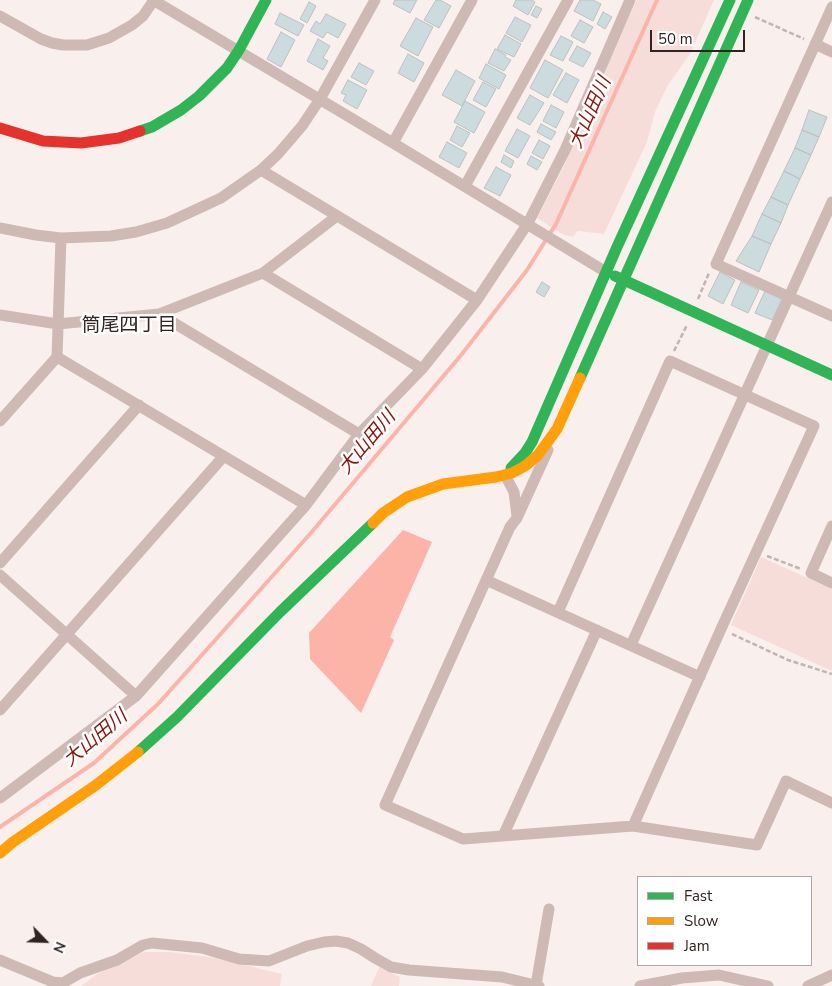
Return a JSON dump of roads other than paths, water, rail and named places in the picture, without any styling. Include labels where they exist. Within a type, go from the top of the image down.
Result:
[{"type":"street","points":[[0,16],[35,36],[52,43],[86,45],[109,38],[132,26],[143,16],[153,0],[573,250],[606,272],[832,375]]},
{"type":"street","points":[[0,128],[44,141],[81,143],[102,141],[137,133],[152,127],[173,115],[199,96],[227,68],[266,0]]},
{"type":"street","points":[[0,228],[36,236],[61,238],[111,236],[152,228],[206,206],[236,188],[261,170],[291,140],[311,114],[375,0]]},
{"type":"street","points":[[393,143],[472,0]]},
{"type":"street","points":[[465,186],[568,0]]},
{"type":"street","points":[[0,798],[136,696],[306,505],[359,434],[422,369],[477,300],[528,223],[561,158],[630,0]]},
{"type":"street","points":[[500,476],[525,453],[532,442],[606,272],[730,0]]},
{"type":"street","points":[[748,0],[633,254],[624,280],[517,518],[510,526],[385,805],[463,839],[633,826],[757,845],[786,781],[832,803]]},
{"type":"street","points":[[832,7],[716,264],[832,316]]},
{"type":"street","points":[[815,44],[832,52]]},
{"type":"street","points":[[261,170],[477,300]]},
{"type":"street","points":[[631,645],[832,202]]},
{"type":"street","points":[[0,315],[58,324],[159,314],[262,274],[337,216]]},
{"type":"street","points":[[0,421],[57,357],[61,238]]},
{"type":"street","points":[[262,274],[422,369]]},
{"type":"street","points":[[159,314],[359,434]]},
{"type":"street","points":[[57,357],[306,505]]},
{"type":"street","points":[[558,612],[670,361],[814,426],[633,826]]},
{"type":"street","points":[[0,563],[139,405]]},
{"type":"street","points":[[0,853],[96,785],[149,742],[177,717],[280,612],[384,513],[407,497],[423,490],[443,484],[512,473],[534,460],[557,429]]},
{"type":"street","points":[[0,710],[224,457]]},
{"type":"street","points":[[500,476],[514,492],[517,518]]},
{"type":"street","points":[[832,526],[811,573],[832,583]]},
{"type":"street","points":[[0,575],[136,696]]},
{"type":"street","points":[[486,580],[700,677]]},
{"type":"street","points":[[504,836],[597,630]]},
{"type":"street","points":[[0,960],[53,982],[63,984],[80,973],[117,960],[143,945],[152,943],[202,948],[239,959],[269,961],[307,946],[336,941],[348,943],[361,949],[392,967],[502,977],[538,985],[549,909]]},
{"type":"street","points":[[808,986],[832,974]]},
{"type":"street","points":[[640,986],[682,978],[719,975],[768,986]]},
{"type":"waterway","name":"大山田川","points":[[0,827],[94,763],[158,704],[310,534],[462,354],[527,270],[556,224],[657,0]]},
{"type":"district","name":"筒尾四丁目","points":[[129,326]]}]
